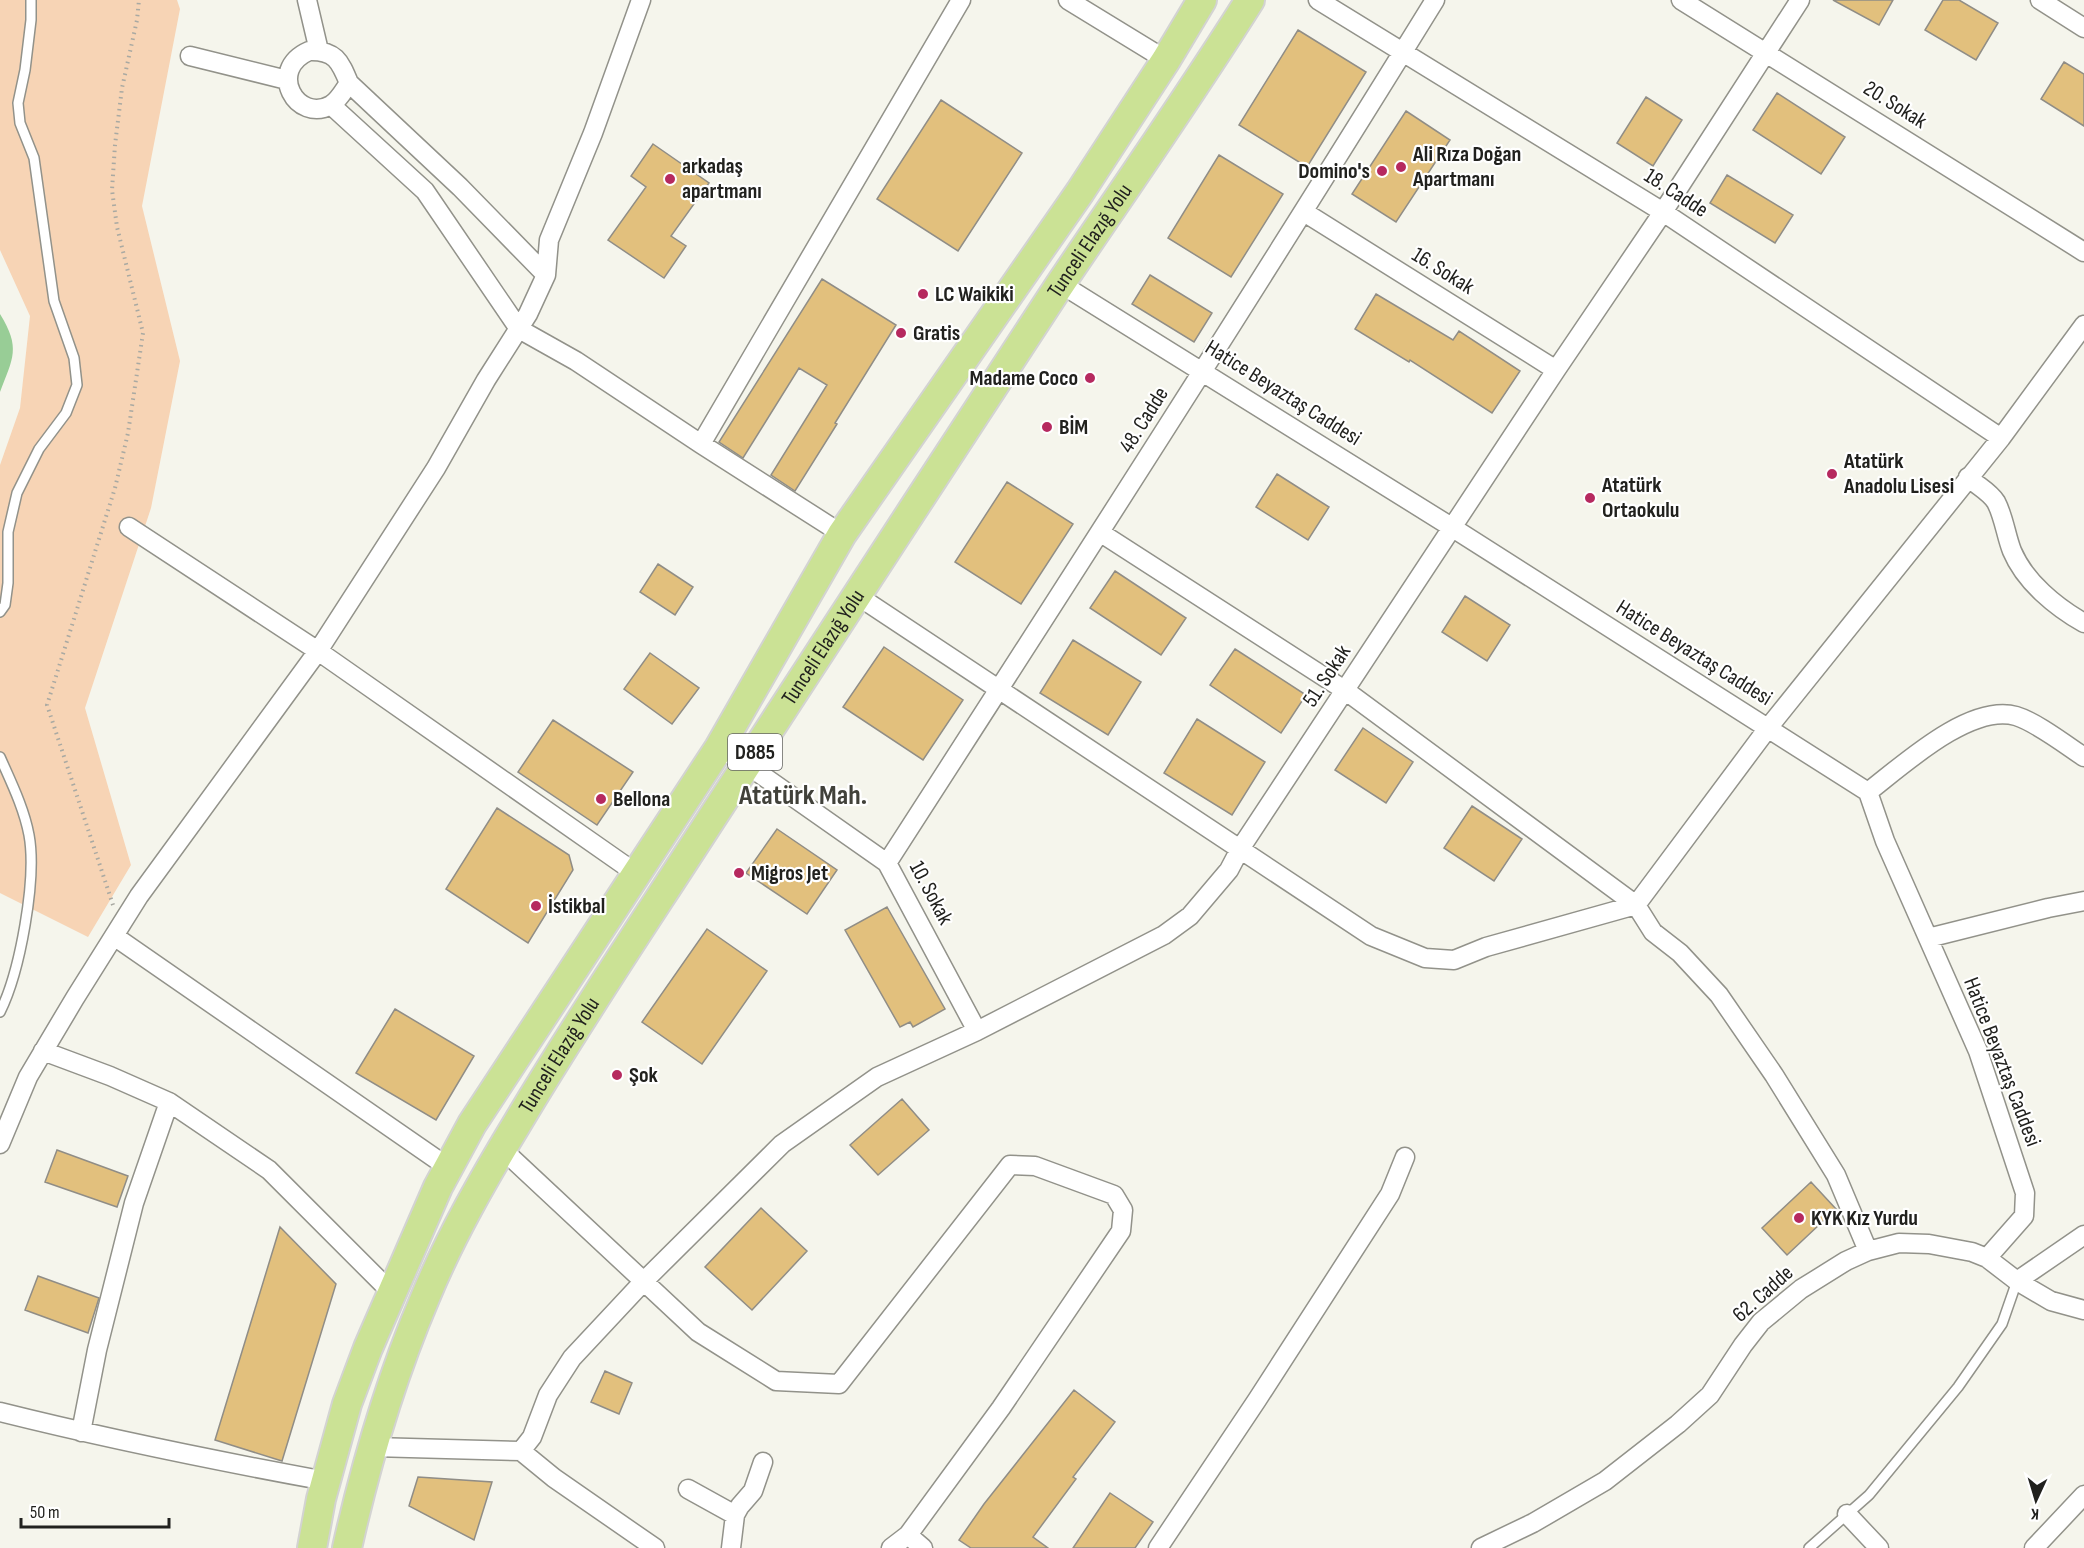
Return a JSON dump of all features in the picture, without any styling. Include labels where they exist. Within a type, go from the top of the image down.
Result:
[{"type":"main road","name":"Tunceli Elazığ Yolu","points":[[312,1548],[326,1480],[346,1404],[438,1187],[472,1124],[719,748],[842,534],[1080,192],[1203,0]]},
{"type":"main road","name":"Tunceli Elazığ Yolu","points":[[347,1548],[373,1447],[396,1374],[426,1295],[456,1232],[502,1149],[556,1057],[746,764],[1061,284],[1218,52],[1250,0]]},
{"type":"street","points":[[307,0],[319,51]]},
{"type":"street","points":[[0,1144],[28,1077],[139,896],[318,651],[436,468],[486,380],[528,314],[546,275],[549,240],[592,133],[641,0]]},
{"type":"street","points":[[701,444],[961,0]]},
{"type":"street","points":[[1068,0],[1166,60]]},
{"type":"street","name":"18. Cadde","points":[[1318,0],[1663,212],[2001,438]]},
{"type":"street","name":"48. Cadde","points":[[887,863],[1101,533],[1435,0]]},
{"type":"street","name":"20. Sokak","points":[[1681,0],[2084,252]]},
{"type":"street","name":"51. Sokak","points":[[521,1451],[532,1437],[548,1395],[572,1358],[644,1281],[782,1144],[878,1077],[977,1031],[1164,936],[1190,916],[1229,870],[1240,849],[1663,212],[1800,0]]},
{"type":"street","points":[[2040,0],[2084,28]]},
{"type":"street","points":[[348,82],[338,99],[331,105],[312,108],[294,99],[287,80],[293,62],[309,51],[327,53],[335,58],[341,64],[348,82],[460,187],[546,275]]},
{"type":"street","points":[[190,56],[287,80]]},
{"type":"street","points":[[331,105],[425,191],[519,329],[576,361],[842,534]]},
{"type":"street","name":"16. Sokak","points":[[1304,212],[1556,370]]},
{"type":"street","name":"Hatice Beyaztaş Caddesi","points":[[1061,284],[1453,528],[1868,792],[1885,842],[1978,1051],[2025,1193],[2024,1216],[1986,1258]]},
{"type":"street","points":[[858,596],[1371,936],[1425,958],[1454,960],[1486,946],[1636,905],[1768,728],[2001,438],[2084,325]]},
{"type":"street","points":[[1968,477],[1991,496],[1996,504],[2012,550],[2028,576],[2053,602],[2084,623]]},
{"type":"street","points":[[129,527],[318,651],[637,874]]},
{"type":"street","points":[[1101,533],[1346,691],[1636,905],[1653,932],[1680,953],[1719,995],[1768,1066],[1836,1175],[1868,1251]]},
{"type":"street","points":[[1868,792],[1936,740],[1990,715],[2004,714],[2019,717],[2084,757]]},
{"type":"street","name":"10. Sokak","points":[[719,748],[746,764],[887,863],[977,1031]]},
{"type":"street","points":[[1928,938],[2084,901]]},
{"type":"street","points":[[117,931],[449,1168]]},
{"type":"street","points":[[43,1051],[170,1102],[269,1170],[392,1293]]},
{"type":"street","points":[[81,1432],[97,1350],[134,1203],[170,1102]]},
{"type":"street","points":[[502,1149],[698,1332],[776,1381],[839,1383],[1010,1165],[1035,1166],[1114,1195],[1124,1210],[1121,1231],[1001,1408],[908,1535],[891,1548]]},
{"type":"street","points":[[1158,1548],[1390,1194],[1405,1157]]},
{"type":"street","points":[[2017,1281],[2084,1235]]},
{"type":"street","name":"62. Cadde","points":[[1481,1548],[1533,1523],[1605,1481],[1678,1424],[1710,1395],[1761,1322],[1801,1289],[1846,1261],[1868,1251],[1899,1243],[1929,1244],[1972,1252],[1986,1258],[2017,1281],[2051,1301],[2084,1310]]},
{"type":"street","points":[[0,1412],[217,1461],[326,1480]]},
{"type":"street","points":[[373,1447],[521,1451],[554,1478],[655,1548]]},
{"type":"street","points":[[731,1548],[735,1515],[753,1491],[763,1462]]},
{"type":"street","points":[[688,1489],[735,1515]]},
{"type":"street","points":[[2034,1548],[2084,1495]]},
{"type":"street","points":[[1847,1514],[1880,1548]]},
{"type":"street","points":[[908,1535],[923,1548]]},
{"type":"lane","points":[[0,612],[5,605],[8,583],[8,532],[17,493],[39,449],[66,413],[77,385],[74,358],[54,301],[34,158],[20,123],[18,103],[26,70],[31,0]]},
{"type":"lane","points":[[0,757],[16,793],[29,835],[32,867],[26,921],[9,994],[0,1012]]},
{"type":"lane","points":[[1809,1548],[1869,1495],[1958,1387],[2002,1324],[2017,1281]]},
{"type":"path","points":[[117,931],[107,889],[47,705],[115,488],[128,433],[140,356],[143,333],[117,227],[112,190],[122,88],[137,20],[139,0]]},
{"type":"shaded area","points":[[0,0],[177,0],[180,9],[142,206],[180,361],[151,508],[85,708],[131,865],[88,937],[0,893],[0,465],[20,408],[30,316],[0,250]]},
{"type":"shaded area","points":[[0,314],[11,336],[13,353],[0,392]]},
{"type":"building","points":[[1833,0],[1893,0],[1879,25]]},
{"type":"building","points":[[1943,0],[1959,0],[1998,23],[1976,60],[1925,30]]},
{"type":"building","points":[[1298,30],[1366,72],[1307,167],[1239,125]]},
{"type":"building","points":[[2064,62],[2084,74],[2084,126],[2041,99]]},
{"type":"building","points":[[1777,93],[1845,137],[1821,174],[1753,130]]},
{"type":"building","points":[[1646,97],[1682,120],[1653,166],[1617,143]]},
{"type":"building","points":[[941,100],[1022,153],[958,251],[877,199]]},
{"type":"building","name":"Ali Rıza Doğan Apartmanı","points":[[1406,111],[1450,140],[1396,222],[1352,194]]},
{"type":"building","points":[[653,144],[709,183],[671,236],[686,246],[664,278],[608,240],[646,187],[631,176]]},
{"type":"building","points":[[1219,155],[1283,194],[1231,277],[1168,238]]},
{"type":"building","points":[[1727,175],[1793,215],[1775,243],[1710,203]]},
{"type":"building","points":[[1150,275],[1212,313],[1194,342],[1132,304]]},
{"type":"building","points":[[822,279],[896,325],[795,491],[771,475],[827,385],[799,368],[743,458],[719,442]]},
{"type":"building","points":[[1376,294],[1453,340],[1459,331],[1520,371],[1492,413],[1410,360],[1409,362],[1355,329]]},
{"type":"building","points":[[1277,474],[1329,507],[1308,540],[1256,507]]},
{"type":"building","points":[[1007,482],[1073,524],[1021,604],[955,562]]},
{"type":"building","points":[[658,564],[693,587],[675,615],[640,592]]},
{"type":"building","points":[[1115,571],[1186,618],[1161,655],[1090,608]]},
{"type":"building","points":[[1465,596],[1510,625],[1487,661],[1442,632]]},
{"type":"building","points":[[1073,640],[1141,682],[1108,735],[1040,693]]},
{"type":"building","points":[[884,647],[963,700],[923,760],[843,707]]},
{"type":"building","points":[[1235,649],[1306,695],[1281,733],[1210,685]]},
{"type":"building","points":[[650,653],[699,688],[672,724],[624,689]]},
{"type":"building","points":[[1197,719],[1265,762],[1232,815],[1164,773]]},
{"type":"building","points":[[553,720],[633,772],[597,825],[518,772]]},
{"type":"building","points":[[1363,728],[1413,762],[1386,803],[1335,770]]},
{"type":"building","points":[[1472,806],[1522,839],[1494,881],[1444,848]]},
{"type":"building","points":[[497,808],[569,855],[573,870],[528,943],[446,889]]},
{"type":"building","points":[[777,829],[837,870],[807,914],[746,873]]},
{"type":"building","points":[[887,907],[945,1009],[913,1027],[910,1022],[900,1027],[845,930]]},
{"type":"building","points":[[707,929],[767,971],[702,1064],[642,1022]]},
{"type":"building","points":[[395,1009],[474,1056],[436,1120],[356,1073]]},
{"type":"building","points":[[902,1099],[929,1130],[878,1175],[850,1145]]},
{"type":"building","points":[[57,1150],[128,1176],[117,1207],[45,1182]]},
{"type":"building","name":"KYK Kız Yurdu","points":[[1811,1182],[1836,1209],[1787,1255],[1762,1228]]},
{"type":"building","points":[[761,1208],[807,1251],[752,1310],[705,1267]]},
{"type":"building","points":[[280,1227],[336,1284],[282,1461],[215,1440]]},
{"type":"building","points":[[38,1276],[99,1298],[88,1333],[25,1310]]},
{"type":"building","points":[[605,1371],[632,1383],[619,1414],[591,1402]]},
{"type":"building","points":[[1074,1390],[1115,1422],[1073,1477],[1076,1479],[1033,1537],[1048,1548],[971,1548],[959,1540],[984,1504]]},
{"type":"building","points":[[418,1477],[492,1482],[474,1540],[409,1506]]},
{"type":"building","points":[[1110,1493],[1153,1522],[1135,1548],[1073,1548]]},
{"type":"place","name":"Ali Rıza Doğan Apartmanı","points":[[1401,167]]},
{"type":"place","name":"Domino's","points":[[1382,171]]},
{"type":"place","name":"arkadaş apartmanı","points":[[670,179]]},
{"type":"place","name":"LC Waikiki","points":[[923,294]]},
{"type":"place","name":"Gratis","points":[[901,333]]},
{"type":"place","name":"Madame Coco","points":[[1090,378]]},
{"type":"place","name":"BİM","points":[[1047,427]]},
{"type":"place","name":"Atatürk Anadolu Lisesi","points":[[1832,474]]},
{"type":"place","name":"Atatürk Ortaokulu","points":[[1590,498]]},
{"type":"place","name":"Bellona","points":[[601,799]]},
{"type":"place","name":"Migros Jet","points":[[739,873]]},
{"type":"place","name":"İstikbal","points":[[536,906]]},
{"type":"place","name":"Şok","points":[[617,1075]]},
{"type":"place","name":"KYK Kız Yurdu","points":[[1799,1218]]},
{"type":"district","name":"Atatürk Mah.","points":[[803,795]]}]
